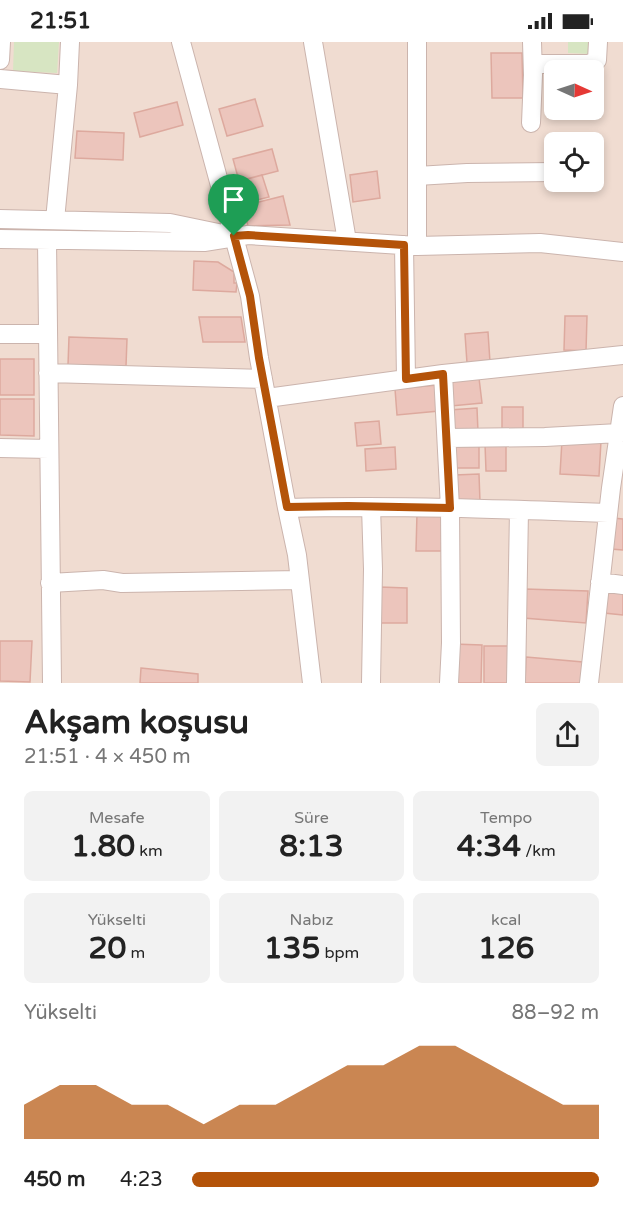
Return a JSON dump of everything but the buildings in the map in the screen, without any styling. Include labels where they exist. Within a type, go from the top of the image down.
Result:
[{"type":"street","points":[[0,60],[1,42]]},
{"type":"street","points":[[55,220],[70,42]]},
{"type":"street","points":[[181,42],[250,296],[263,379],[297,555],[312,683]]},
{"type":"street","points":[[313,42],[346,241]]},
{"type":"street","points":[[406,379],[411,245],[417,176],[417,42]]},
{"type":"street","points":[[531,123],[532,42]]},
{"type":"street","points":[[533,64],[593,63],[597,60],[598,42]]},
{"type":"street","points":[[0,79],[68,85]]},
{"type":"street","points":[[417,176],[544,172]]},
{"type":"street","points":[[0,219],[170,223],[234,236]]},
{"type":"street","points":[[0,239],[204,242],[248,235],[411,245],[540,243],[623,252]]},
{"type":"street","points":[[46,240],[52,683]]},
{"type":"street","points":[[0,334],[48,334]]},
{"type":"street","points":[[267,398],[443,374],[623,355]]},
{"type":"street","points":[[48,374],[263,379]]},
{"type":"street","points":[[443,374],[450,508],[449,683]]},
{"type":"street","points":[[588,683],[600,582],[613,510],[623,406]]},
{"type":"street","points":[[447,438],[545,437],[619,433]]},
{"type":"street","points":[[0,448],[49,449]]},
{"type":"street","points":[[287,507],[613,510]]},
{"type":"street","points":[[370,507],[373,569],[371,683]]},
{"type":"street","points":[[516,683],[519,510]]},
{"type":"street","points":[[50,583],[103,580],[123,583],[300,580]]},
{"type":"street","points":[[600,582],[623,585]]},
{"type":"shaded area","points":[[0,42],[623,42],[623,683],[0,683]]},
{"type":"green space","points":[[14,42],[59,42],[57,73],[13,71]]},
{"type":"green space","points":[[568,42],[591,42],[590,54],[568,53]]},
{"type":"route","points":[[234,236],[404,245],[406,379],[443,374],[450,508],[287,507],[259,358],[250,296],[234,236]]}]
